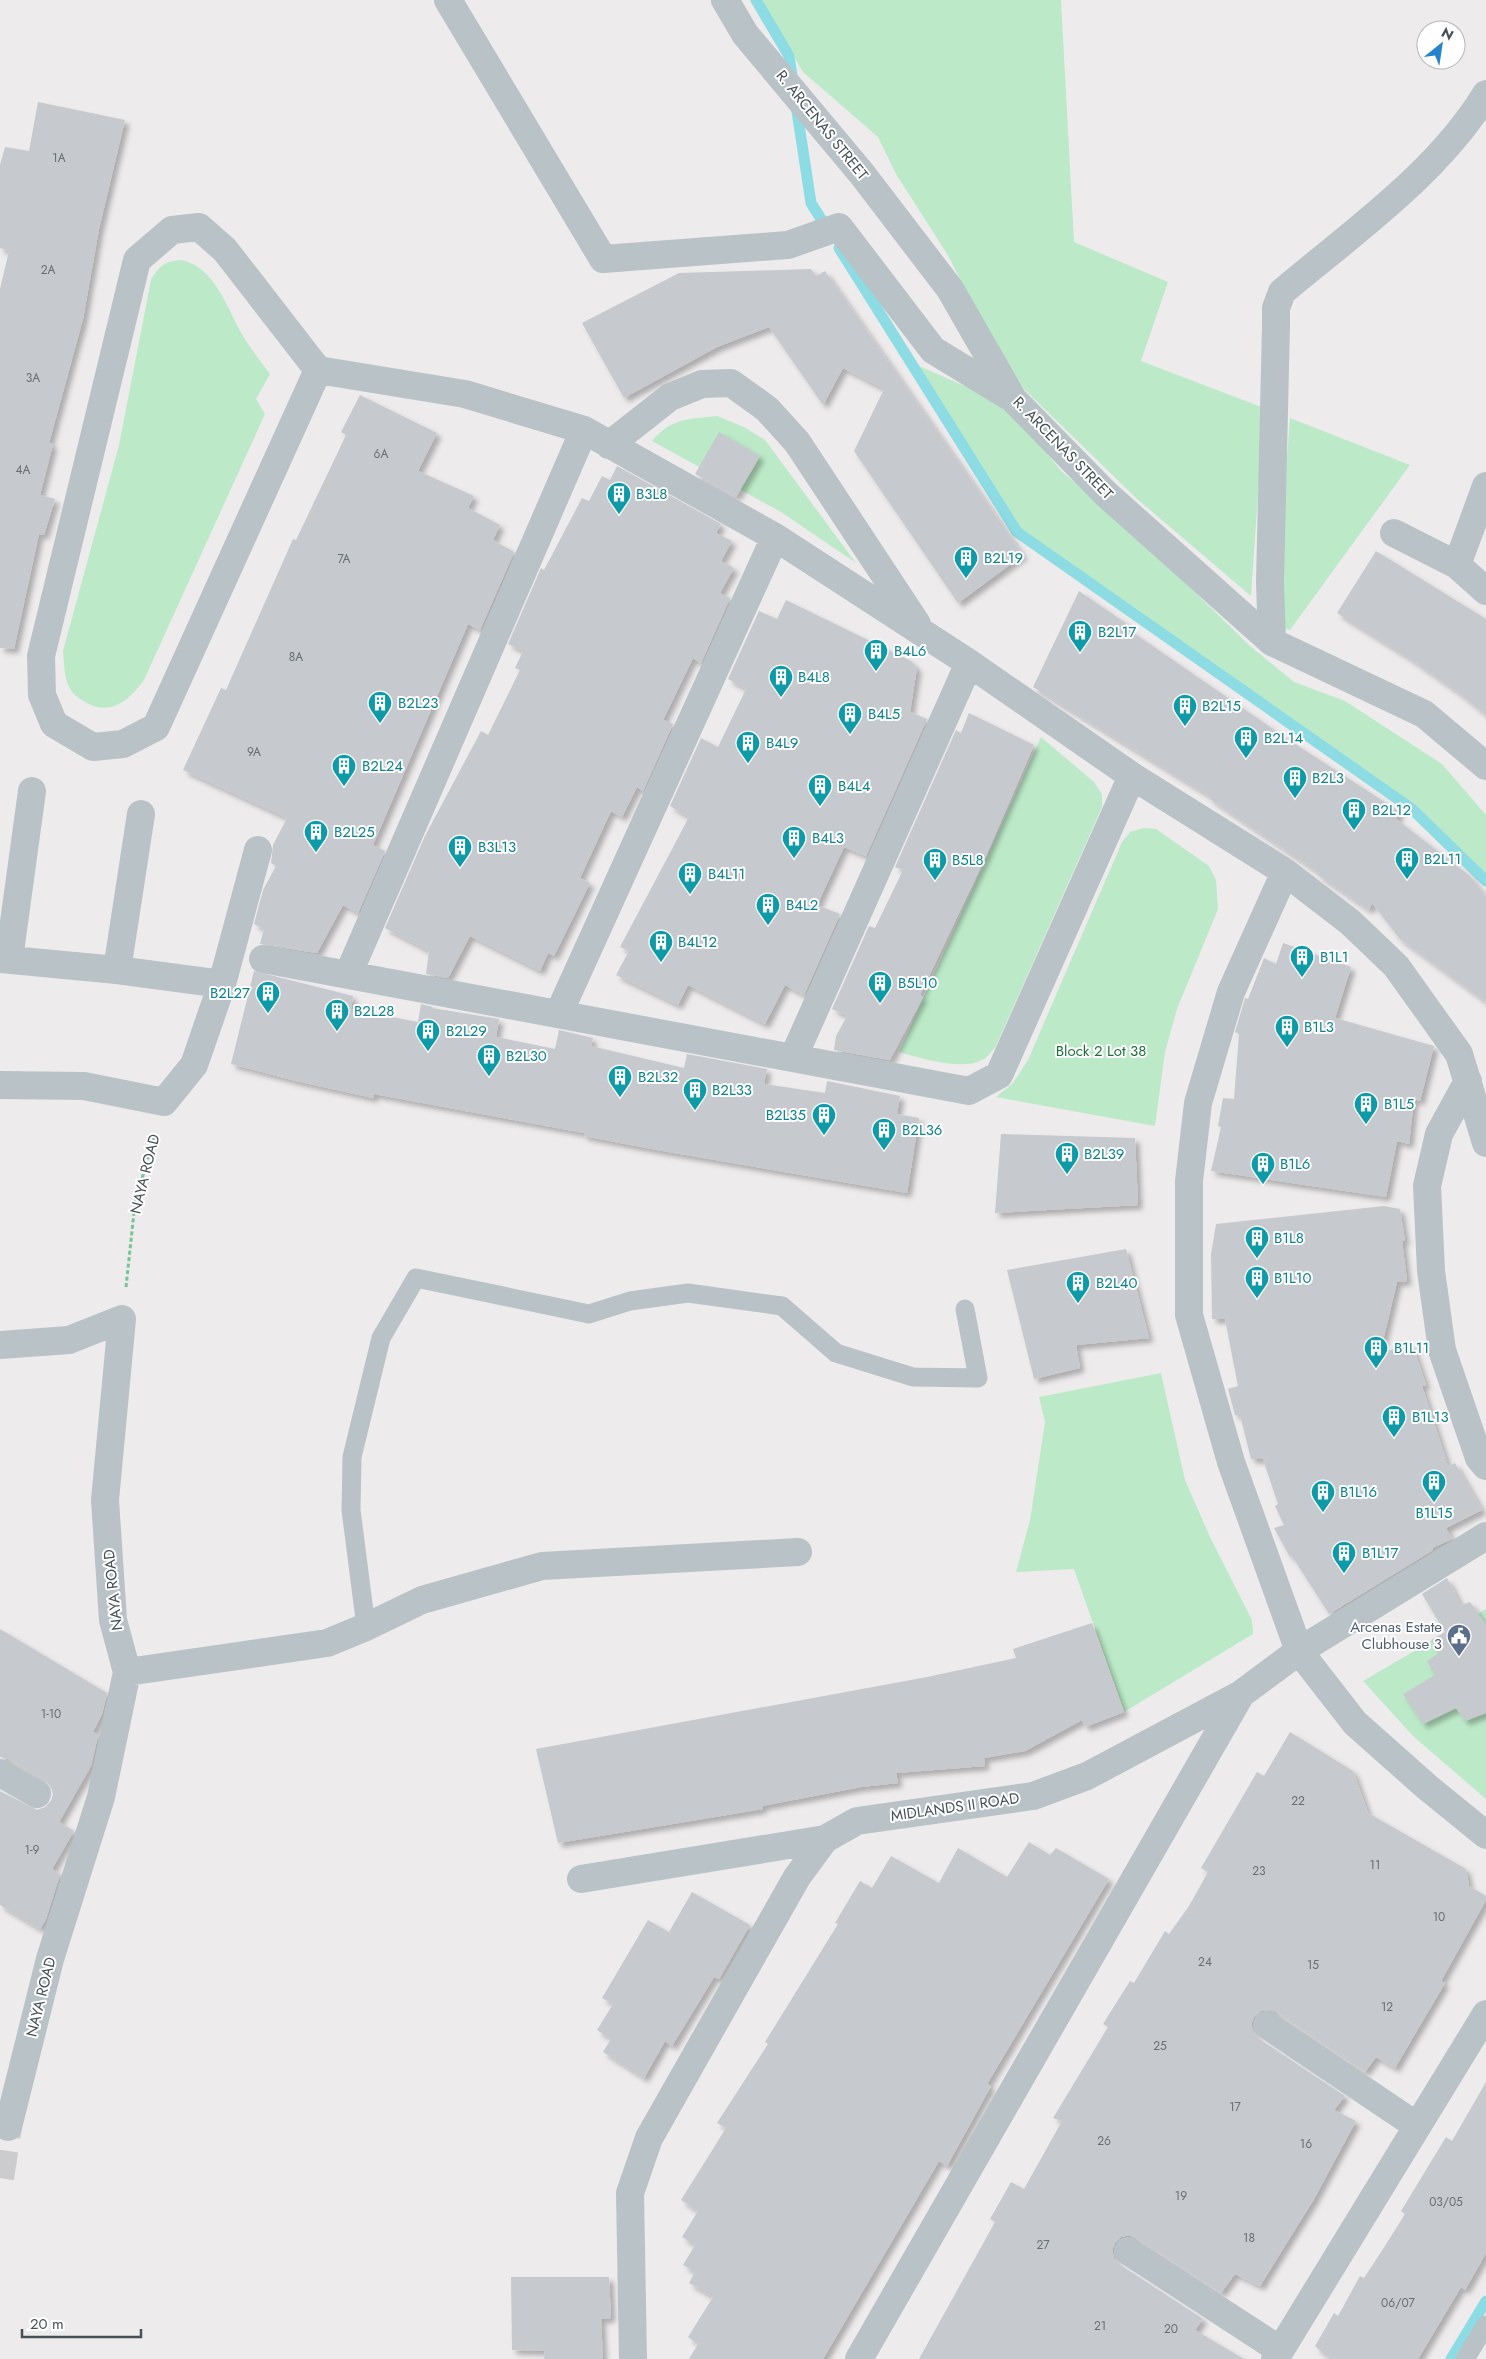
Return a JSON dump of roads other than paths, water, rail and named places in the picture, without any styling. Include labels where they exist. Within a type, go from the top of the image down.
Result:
[{"type":"street","points":[[448,0],[602,259],[788,245],[839,227],[933,350],[1013,399]]},
{"type":"street","name":"R. ARCENAS STREET","points":[[725,0],[745,34],[862,174],[950,289],[1013,399],[1106,494],[1272,642],[1424,714],[1486,766]]},
{"type":"street","points":[[1272,642],[1270,582],[1275,335],[1276,308],[1282,292],[1418,176],[1474,115],[1486,94]]},
{"type":"street","points":[[318,370],[156,727],[123,744],[93,747],[54,724],[42,695],[41,656],[137,260],[172,230],[200,227],[225,250],[318,370],[465,394],[584,430],[775,537],[970,663],[1132,776],[1286,872],[1350,922],[1396,966],[1459,1054],[1486,1143]]},
{"type":"street","points":[[609,445],[670,396],[702,384],[731,383],[767,409],[797,442],[924,633]]},
{"type":"street","points":[[348,975],[584,430]]},
{"type":"street","points":[[1457,565],[1486,486]]},
{"type":"street","points":[[1394,533],[1457,565],[1486,591]]},
{"type":"street","points":[[559,1012],[775,537]]},
{"type":"street","points":[[794,1056],[970,663]]},
{"type":"street","points":[[263,959],[559,1012],[969,1090],[999,1075],[1132,776]]},
{"type":"street","points":[[32,791],[4,959],[116,970],[222,984]]},
{"type":"street","points":[[116,970],[141,814]]},
{"type":"street","points":[[0,1086],[84,1086],[164,1102],[194,1065],[222,984],[258,850]]},
{"type":"street","points":[[1286,872],[1231,992],[1198,1103],[1189,1181],[1189,1315],[1231,1462],[1299,1650],[1355,1723],[1427,1787],[1486,1835]]},
{"type":"street","points":[[1468,1080],[1439,1134],[1427,1186],[1431,1271],[1442,1350],[1479,1458],[1486,1466]]},
{"type":"street","name":"NAYA ROAD","points":[[0,1345],[69,1340],[122,1319],[105,1500],[113,1620],[127,1672],[101,1797],[50,1959],[8,2127]]},
{"type":"street","name":"MIDLANDS II ROAD","points":[[581,1880],[825,1839],[857,1821],[1033,1796],[1087,1776],[1241,1694],[1299,1650],[1486,1536]]},
{"type":"street","points":[[127,1672],[327,1642],[366,1628],[422,1600],[542,1566],[798,1552]]},
{"type":"street","points":[[859,2359],[1241,1694]]},
{"type":"street","points":[[0,1773],[37,1794]]},
{"type":"street","points":[[633,2359],[630,2194],[649,2138],[797,1877],[825,1839]]},
{"type":"street","points":[[1128,2251],[1277,2355],[1486,2014]]},
{"type":"street","points":[[1267,2025],[1417,2126]]},
{"type":"lane","points":[[366,1628],[351,1510],[352,1457],[381,1338],[416,1278],[589,1314],[630,1302],[688,1293],[782,1306],[836,1353],[913,1377],[978,1378],[964,1309]]},
{"type":"lane","points":[[1465,2359],[1486,2325]]},
{"type":"waterway","points":[[756,0],[789,56],[793,82]]},
{"type":"waterway","points":[[796,105],[811,203],[828,230]]},
{"type":"waterway","points":[[839,248],[1017,532],[1412,809],[1486,881]]},
{"type":"waterway","points":[[1451,2359],[1486,2301]]},
{"type":"tunnel","points":[[0,2178],[8,2127]]},
{"type":"place","name":"B3L8","points":[[619,515]]},
{"type":"place","name":"B2L19","points":[[966,579]]},
{"type":"place","name":"B2L17","points":[[1080,653]]},
{"type":"place","name":"B4L6","points":[[876,672]]},
{"type":"place","name":"B4L8","points":[[781,698]]},
{"type":"place","name":"B2L23","points":[[380,724]]},
{"type":"place","name":"B2L15","points":[[1185,727]]},
{"type":"place","name":"B4L5","points":[[850,735]]},
{"type":"place","name":"B2L14","points":[[1246,759]]},
{"type":"place","name":"B4L9","points":[[748,764]]},
{"type":"place","name":"B2L24","points":[[344,787]]},
{"type":"place","name":"B2L3","points":[[1295,799]]},
{"type":"place","name":"B4L4","points":[[820,807]]},
{"type":"place","name":"B2L12","points":[[1354,831]]},
{"type":"place","name":"B2L25","points":[[316,853]]},
{"type":"place","name":"B4L3","points":[[794,859]]},
{"type":"place","name":"B3L13","points":[[460,868]]},
{"type":"place","name":"B2L11","points":[[1407,880]]},
{"type":"place","name":"B5L8","points":[[935,881]]},
{"type":"place","name":"B4L11","points":[[690,895]]},
{"type":"place","name":"B4L2","points":[[768,926]]},
{"type":"place","name":"B4L12","points":[[661,963]]},
{"type":"place","name":"B1L1","points":[[1302,978]]},
{"type":"place","name":"B5L10","points":[[880,1004]]},
{"type":"place","name":"B2L27","points":[[268,1014]]},
{"type":"place","name":"B2L28","points":[[337,1032]]},
{"type":"place","name":"B1L3","points":[[1287,1048]]},
{"type":"place","name":"B2L29","points":[[428,1052]]},
{"type":"place","name":"B2L30","points":[[489,1077]]},
{"type":"place","name":"B2L32","points":[[620,1098]]},
{"type":"place","name":"B2L33","points":[[695,1111]]},
{"type":"place","name":"B1L5","points":[[1366,1125]]},
{"type":"place","name":"B2L35","points":[[824,1136]]},
{"type":"place","name":"B2L36","points":[[884,1151]]},
{"type":"place","name":"B2L39","points":[[1067,1175]]},
{"type":"place","name":"B1L6","points":[[1263,1185]]},
{"type":"place","name":"B1L8","points":[[1257,1259]]},
{"type":"place","name":"B1L10","points":[[1257,1299]]},
{"type":"place","name":"B2L40","points":[[1078,1304]]},
{"type":"place","name":"B1L11","points":[[1376,1369]]},
{"type":"place","name":"B1L13","points":[[1394,1438]]},
{"type":"place","name":"B1L15","points":[[1434,1503]]},
{"type":"place","name":"B1L16","points":[[1323,1513]]},
{"type":"place","name":"B1L17","points":[[1344,1574]]},
{"type":"place","name":"Arcenas Estate Clubhouse 3","points":[[1459,1657]]},
{"type":"park label","name":"Block 2 Lot 38","points":[[1101,1051]]}]
